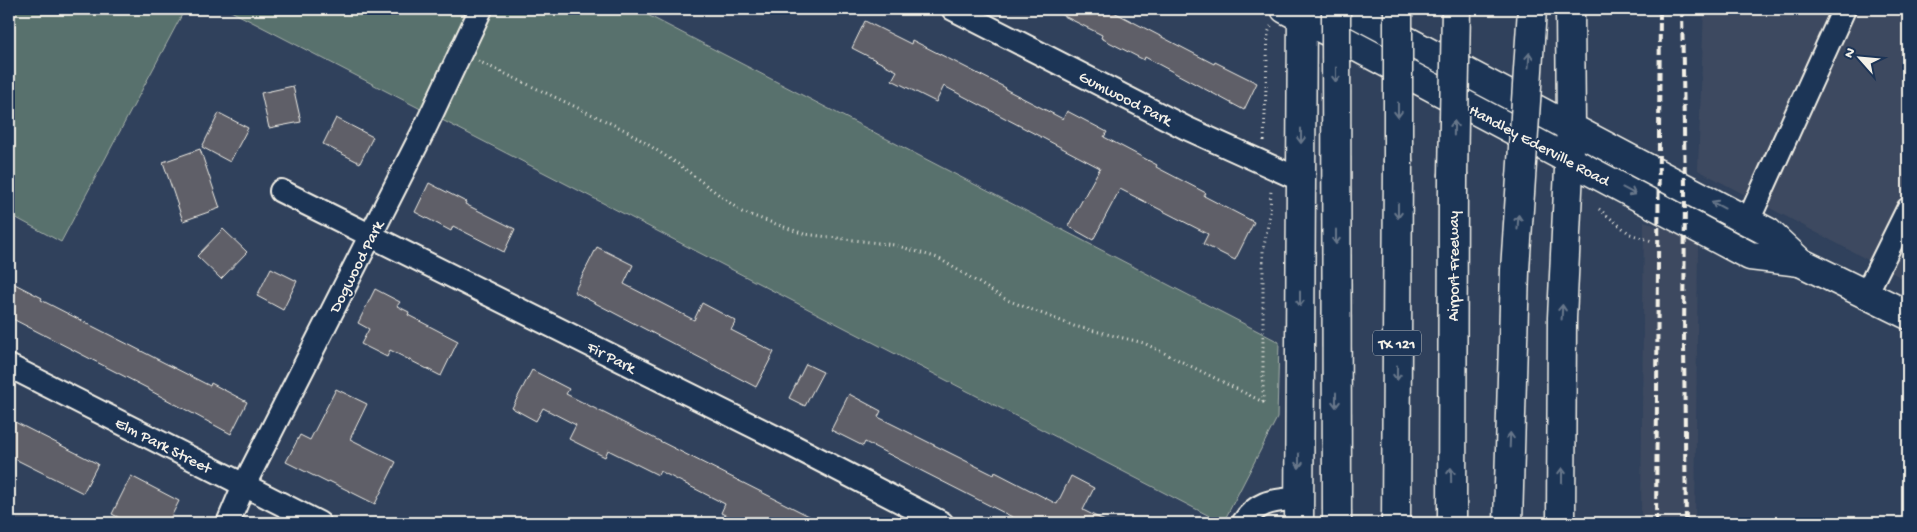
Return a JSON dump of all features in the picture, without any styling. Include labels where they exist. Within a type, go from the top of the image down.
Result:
[{"type":"main road","points":[[1336,9],[1337,523]]},
{"type":"main road","name":"Handley Ederville Road","points":[[1347,9],[1748,221],[1768,232],[1800,262],[1908,315]]},
{"type":"main road","name":"TX 121","points":[[1396,523],[1398,9]]},
{"type":"main road","name":"Airport Freeway","points":[[1452,523],[1452,176],[1456,9]]},
{"type":"main road","points":[[1508,523],[1515,270],[1532,9]]},
{"type":"main road","points":[[1561,523],[1562,318],[1571,127],[1570,9]]},
{"type":"main road","points":[[1291,14],[1301,180],[1300,511]]},
{"type":"main road","name":"Handley Ederville Road","points":[[1291,14],[1750,256],[1800,262]]},
{"type":"street","name":"Dogwood Park","points":[[228,523],[244,485],[424,130],[481,9]]},
{"type":"street","name":"Gumwood Park","points":[[953,9],[1186,128],[1301,180]]},
{"type":"street","points":[[1748,221],[1844,9]]},
{"type":"street","name":"Fir Park","points":[[281,191],[795,447],[942,523]]},
{"type":"street","points":[[1866,294],[1903,234],[1908,208]]},
{"type":"street","name":"Elm Park Street","points":[[9,366],[319,523]]},
{"type":"street","points":[[1243,523],[1249,514],[1267,502],[1300,511]]},
{"type":"path","points":[[460,53],[627,131],[678,164],[742,212],[804,234],[895,245],[938,258],[1007,300],[1074,326],[1144,342],[1263,402],[1264,251],[1272,191],[1262,152],[1266,134],[1268,33],[1291,14]]},
{"type":"path","points":[[1599,209],[1630,234],[1652,241]]},
{"type":"shaded area","points":[[1704,9],[1908,9],[1908,281],[1698,170]]},
{"type":"shaded area","points":[[1644,221],[1698,242],[1695,523],[1641,523]]},
{"type":"green space","points":[[9,9],[185,9],[61,242],[9,214]]},
{"type":"green space","points":[[227,9],[636,9],[1279,342],[1277,418],[1223,523]]},
{"type":"building","points":[[1050,9],[1108,9],[1214,64],[1215,62],[1257,83],[1244,110],[1145,57],[1144,60],[1101,38],[1102,35]]},
{"type":"building","points":[[865,21],[911,44],[912,40],[1063,119],[1067,111],[1107,132],[1104,137],[1206,193],[1204,196],[1254,222],[1235,260],[1203,244],[1208,234],[1120,189],[1093,240],[1068,226],[1100,168],[944,86],[936,102],[892,80],[897,71],[852,48]]},
{"type":"building","points":[[293,86],[301,122],[269,128],[261,93]]},
{"type":"building","points":[[219,113],[248,128],[230,162],[202,147]]},
{"type":"building","points":[[336,118],[373,137],[360,163],[323,144]]},
{"type":"building","points":[[200,149],[220,208],[183,221],[163,162]]},
{"type":"building","points":[[429,183],[466,202],[465,204],[515,229],[504,252],[453,226],[451,231],[415,212]]},
{"type":"building","points":[[223,229],[247,252],[221,279],[197,256]]},
{"type":"building","points":[[597,247],[633,265],[624,284],[694,320],[702,303],[736,321],[731,330],[774,352],[756,387],[574,292]]},
{"type":"building","points":[[271,268],[297,281],[283,310],[257,296]]},
{"type":"building","points":[[9,281],[42,298],[41,300],[210,386],[211,383],[247,402],[231,434],[149,389],[9,317]]},
{"type":"building","points":[[375,289],[400,302],[397,306],[409,312],[408,315],[458,341],[441,376],[390,350],[387,357],[361,344],[369,329],[358,323]]},
{"type":"building","points":[[806,364],[823,372],[805,406],[789,398]]},
{"type":"building","points":[[532,370],[569,389],[566,394],[823,523],[741,523],[721,513],[725,504],[660,471],[658,475],[608,450],[605,457],[569,439],[576,425],[543,408],[536,421],[512,408]]},
{"type":"building","points":[[336,389],[367,404],[350,439],[396,462],[375,504],[286,462],[300,435],[310,440]]},
{"type":"building","points":[[849,394],[881,411],[878,417],[994,475],[995,472],[1057,504],[1071,476],[1094,488],[1083,510],[1109,523],[1024,523],[865,442],[863,446],[831,430]]},
{"type":"building","points":[[9,419],[98,464],[83,493],[9,456]]},
{"type":"building","points":[[131,476],[179,501],[168,523],[129,523],[112,514]]},
{"type":"railway","points":[[1656,523],[1660,9]]},
{"type":"railway","points":[[1682,9],[1685,188],[1686,523]]}]
